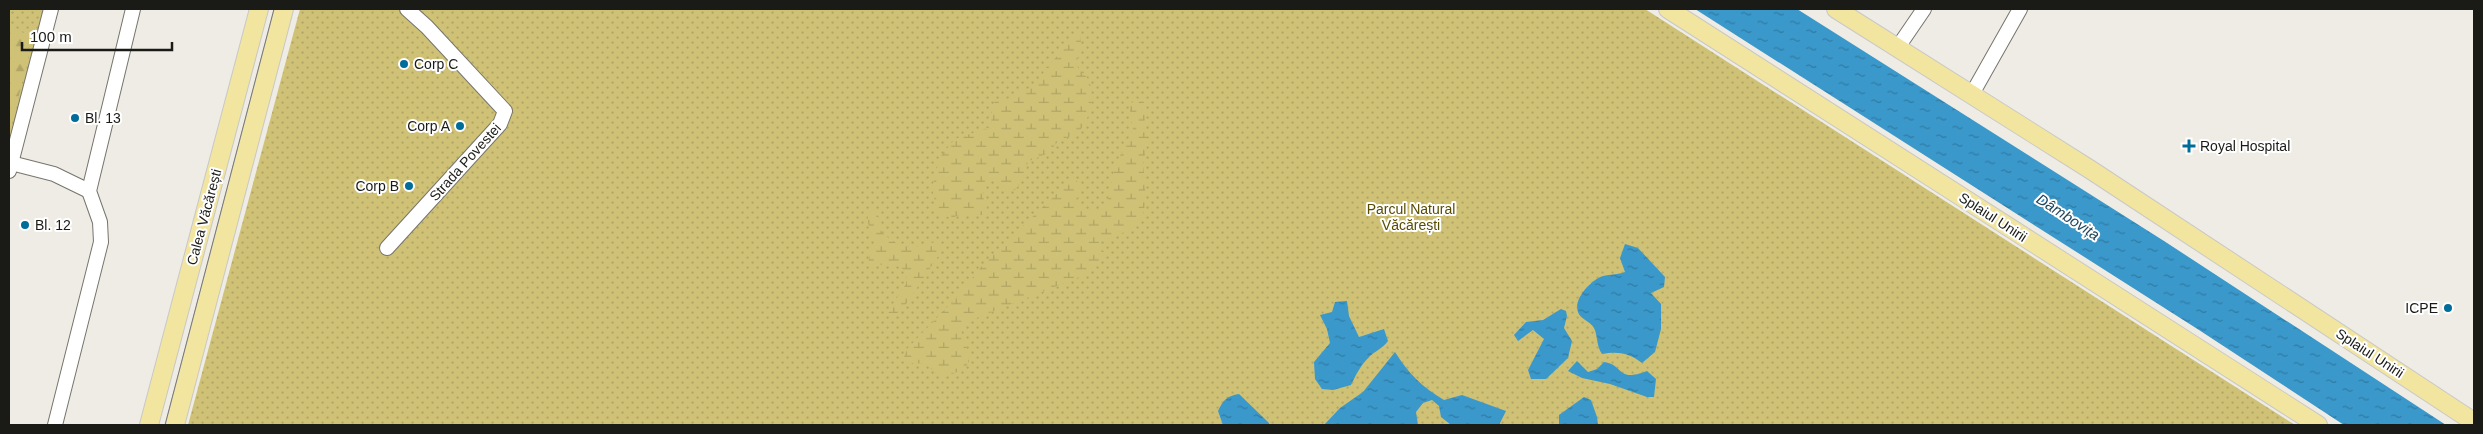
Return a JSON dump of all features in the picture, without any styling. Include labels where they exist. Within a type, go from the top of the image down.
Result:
[{"type":"main road","name":"Calea Văcărești","points":[[149,425],[258,9]]},
{"type":"main road","name":"Calea Văcărești","points":[[175,425],[284,9]]},
{"type":"main road","name":"Splaiul Unirii","points":[[1668,9],[2318,425]]},
{"type":"main road","name":"Splaiul Unirii","points":[[1836,9],[2091,170],[2474,422]]},
{"type":"street","points":[[51,9],[10,167],[54,174],[89,191]]},
{"type":"street","points":[[55,425],[101,242],[100,222],[89,191],[133,9]]},
{"type":"street","name":"Strada Povestei","points":[[387,248],[500,124],[504,111],[427,27],[407,9]]},
{"type":"street","points":[[1898,48],[1924,9]]},
{"type":"street","points":[[1972,94],[2020,9]]},
{"type":"green space","points":[[9,9],[48,9],[9,165]]},
{"type":"green space","name":"Parcul Natural Văcărești","points":[[300,9],[1645,9],[2295,425],[188,425]]},
{"type":"green space","points":[[9,27],[29,35],[28,59],[9,135]]},
{"type":"green space","points":[[1075,30],[1078,30],[1081,42],[1077,60],[1078,68],[1088,78],[1091,89],[1090,110],[1085,123],[1077,133],[1059,141],[1048,153],[1028,162],[1023,179],[1015,190],[1006,192],[993,181],[985,180],[983,197],[988,211],[982,215],[963,214],[951,218],[942,215],[936,208],[932,187],[940,157],[955,139],[991,127],[992,108],[995,101],[1011,98],[1021,91],[1033,87],[1039,81],[1046,68],[1066,47]]},
{"type":"green space","points":[[1139,99],[1144,103],[1146,109],[1144,126],[1148,140],[1143,164],[1146,200],[1143,214],[1137,224],[1127,231],[1100,242],[1105,255],[1087,274],[964,323],[962,334],[969,360],[968,364],[960,370],[945,375],[935,372],[924,364],[905,361],[904,357],[907,349],[955,299],[986,261],[1070,181],[1076,180],[1079,184],[1078,202],[1082,208],[1089,211],[1100,210],[1107,204],[1115,166],[1133,129],[1129,104]]},
{"type":"green space","points":[[876,210],[880,230],[896,243],[915,247],[939,243],[941,248],[939,255],[904,307],[895,315],[887,313],[906,284],[907,274],[899,266],[890,264],[869,265],[873,241],[868,216],[869,212]]},
{"type":"water","name":"Dâmbovița","points":[[1695,9],[1797,9],[2164,241],[2446,425],[2344,425],[2199,330]]},
{"type":"water","points":[[1625,244],[1638,248],[1665,277],[1664,287],[1651,293],[1661,304],[1661,329],[1655,352],[1642,363],[1633,357],[1623,354],[1602,354],[1594,328],[1579,314],[1577,307],[1584,291],[1593,281],[1603,276],[1625,272],[1620,258]]},
{"type":"water","points":[[1347,301],[1349,316],[1359,337],[1384,329],[1388,341],[1366,360],[1351,385],[1333,390],[1322,389],[1315,379],[1314,362],[1330,343],[1327,329],[1320,315],[1332,312],[1335,302]]},
{"type":"water","points":[[1561,309],[1566,311],[1567,316],[1564,328],[1572,341],[1568,358],[1546,379],[1531,379],[1528,370],[1544,339],[1533,330],[1518,341],[1514,335],[1526,322],[1543,320]]},
{"type":"water","points":[[1395,352],[1416,379],[1444,400],[1462,395],[1506,411],[1499,425],[1451,425],[1441,417],[1439,406],[1432,400],[1423,403],[1416,412],[1418,425],[1324,425],[1340,408],[1363,392]]},
{"type":"water","points":[[1577,361],[1588,372],[1597,369],[1604,362],[1615,366],[1625,374],[1630,375],[1647,371],[1656,379],[1654,397],[1647,397],[1610,384],[1582,378],[1568,371]]},
{"type":"water","points":[[1239,394],[1269,425],[1223,425],[1218,411],[1220,407],[1228,397]]},
{"type":"water","points":[[1584,397],[1591,400],[1598,425],[1559,425],[1559,415]]},
{"type":"tram line","points":[[165,425],[274,9]]},
{"type":"place","name":"Corp C","points":[[404,64]]},
{"type":"place","name":"Bl. 13","points":[[75,118]]},
{"type":"place","name":"Corp A","points":[[460,126]]},
{"type":"place","name":"Royal Hospital","points":[[2189,146]]},
{"type":"place","name":"Corp B","points":[[409,186]]},
{"type":"place","name":"Bl. 12","points":[[25,225]]},
{"type":"place","name":"ICPE","points":[[2448,308]]}]
